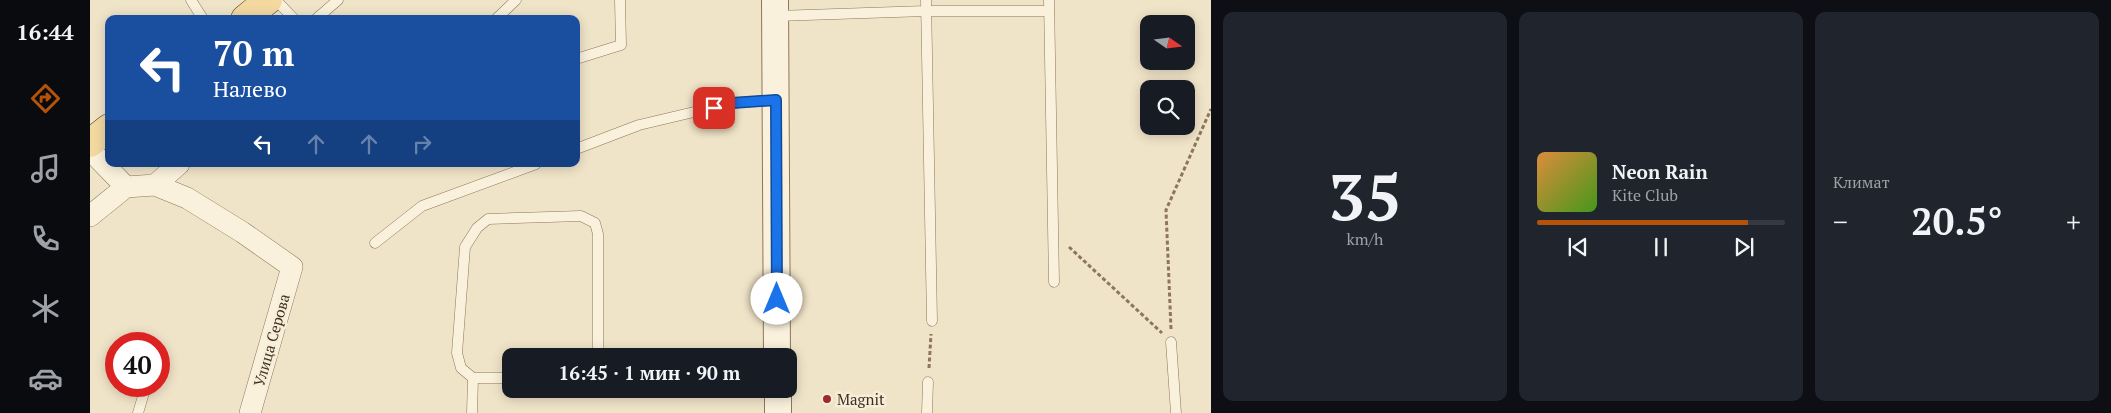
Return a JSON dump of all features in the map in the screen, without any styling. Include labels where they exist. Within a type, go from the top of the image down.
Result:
[{"type":"main road","points":[[250,15],[268,0]]},
{"type":"main road","points":[[90,143],[105,131]]},
{"type":"street","points":[[775,8],[777,348]]},
{"type":"street","points":[[90,150],[105,165]]},
{"type":"street","points":[[107,167],[126,187]]},
{"type":"street","points":[[90,216],[126,187],[155,185],[175,167]]},
{"type":"street","name":"Улица Серова","points":[[155,185],[186,198],[242,232],[292,267],[250,413]]},
{"type":"street","points":[[778,398],[778,413]]},
{"type":"lane","points":[[191,0],[200,15]]},
{"type":"lane","points":[[276,0],[290,15]]},
{"type":"lane","points":[[321,15],[338,0]]},
{"type":"lane","points":[[500,15],[516,0]]},
{"type":"lane","points":[[580,58],[621,45],[620,0]]},
{"type":"lane","points":[[926,0],[932,321]]},
{"type":"lane","points":[[775,8],[926,12],[1049,5],[1054,282]]},
{"type":"lane","points":[[580,148],[639,126],[732,103],[776,100]]},
{"type":"lane","points":[[375,243],[422,206],[528,167]]},
{"type":"lane","points":[[502,378],[473,378],[461,368],[457,353],[465,247],[477,228],[488,218],[581,216],[594,222],[598,234],[598,348]]},
{"type":"lane","points":[[1172,342],[1176,413]]},
{"type":"lane","points":[[472,413],[473,378]]},
{"type":"lane","points":[[927,413],[928,382]]},
{"type":"lane","points":[[138,413],[143,397]]},
{"type":"path","points":[[1172,342],[1166,210],[1211,109]]},
{"type":"path","points":[[1053,233],[1172,342]]},
{"type":"path","points":[[928,382],[932,321]]},
{"type":"place","name":"Magnit","points":[[827,399]]},
{"type":"route","points":[[714,108],[732,103],[776,100],[777,299]]}]
